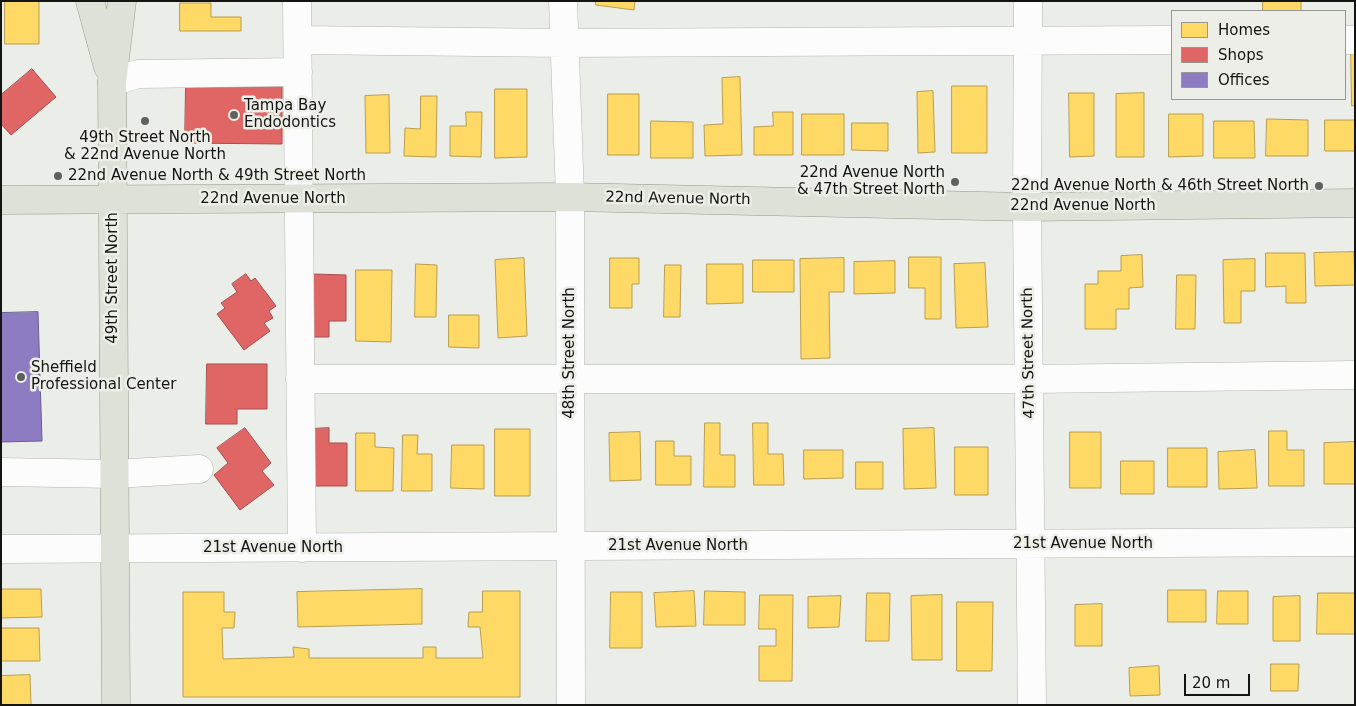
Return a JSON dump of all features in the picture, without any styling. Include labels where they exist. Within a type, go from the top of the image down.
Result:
[{"type":"main road","points":[[90,1],[112,82]]},
{"type":"main road","name":"49th Street North","points":[[116,705],[112,82],[122,1]]},
{"type":"main road","name":"22nd Avenue North","points":[[1,200],[570,197],[1028,207],[1355,203]]},
{"type":"street","points":[[297,1],[302,548]]},
{"type":"street","name":"48th Street North","points":[[563,1],[570,197],[571,705]]},
{"type":"street","name":"47th Street North","points":[[1028,1],[1032,705]]},
{"type":"street","points":[[298,40],[565,43],[1171,40]]},
{"type":"street","points":[[112,82],[138,74],[298,72]]},
{"type":"street","points":[[300,378],[1029,378],[1355,375]]},
{"type":"street","points":[[1,472],[115,474],[199,469]]},
{"type":"street","name":"21st Avenue North","points":[[1,549],[1355,542]]},
{"type":"building: Homes","points":[[5,1],[39,1],[39,44],[5,44]]},
{"type":"building: Homes","points":[[596,1],[635,1],[634,10],[596,5]]},
{"type":"building: Homes","points":[[1263,1],[1301,1],[1301,10],[1263,10]]},
{"type":"building: Homes","points":[[180,3],[211,3],[211,17],[241,17],[241,31],[180,31]]},
{"type":"building: Homes","points":[[1351,50],[1355,50],[1355,105],[1352,106]]},
{"type":"building: Homes","points":[[740,77],[742,155],[705,156],[704,125],[723,124],[722,78]]},
{"type":"building: Homes","points":[[952,86],[987,86],[987,153],[952,153]]},
{"type":"building: Homes","points":[[495,89],[527,89],[527,157],[495,158]]},
{"type":"building: Homes","points":[[933,91],[935,152],[918,153],[917,92]]},
{"type":"building: Homes","points":[[1069,93],[1094,93],[1094,156],[1070,157]]},
{"type":"building: Homes","points":[[1144,93],[1144,157],[1116,157],[1116,94]]},
{"type":"building: Homes","points":[[608,94],[639,94],[639,155],[608,155]]},
{"type":"building: Homes","points":[[389,95],[390,153],[366,153],[365,96]]},
{"type":"building: Homes","points":[[421,96],[437,96],[436,157],[404,156],[405,128],[420,129]]},
{"type":"building: Homes","points":[[466,112],[482,112],[481,157],[450,156],[450,126],[466,126]]},
{"type":"building: Homes","points":[[773,112],[793,112],[793,155],[754,155],[754,127],[773,126]]},
{"type":"building: Homes","points":[[802,114],[844,114],[844,155],[802,155]]},
{"type":"building: Homes","points":[[1169,114],[1203,114],[1203,156],[1169,157]]},
{"type":"building: Homes","points":[[1267,119],[1308,120],[1308,156],[1266,156]]},
{"type":"building: Homes","points":[[1325,120],[1355,120],[1355,151],[1325,151]]},
{"type":"building: Homes","points":[[651,121],[693,122],[693,158],[651,158]]},
{"type":"building: Homes","points":[[1214,121],[1254,121],[1255,158],[1214,158]]},
{"type":"building: Homes","points":[[852,123],[888,123],[888,151],[852,150]]},
{"type":"building: Homes","points":[[1354,252],[1355,285],[1315,286],[1314,253]]},
{"type":"building: Homes","points":[[1266,253],[1305,253],[1306,303],[1286,303],[1286,286],[1266,287]]},
{"type":"building: Homes","points":[[1142,255],[1143,287],[1129,288],[1129,309],[1116,309],[1116,329],[1085,329],[1085,284],[1098,284],[1098,271],[1121,271],[1121,256]]},
{"type":"building: Homes","points":[[909,257],[941,257],[941,319],[925,319],[925,288],[909,288]]},
{"type":"building: Homes","points":[[524,258],[527,336],[498,338],[495,260]]},
{"type":"building: Homes","points":[[610,258],[639,258],[639,284],[632,284],[632,308],[610,308]]},
{"type":"building: Homes","points":[[844,258],[844,292],[829,292],[830,358],[801,359],[800,259]]},
{"type":"building: Homes","points":[[1255,259],[1255,291],[1241,291],[1241,323],[1224,323],[1223,260]]},
{"type":"building: Homes","points":[[753,260],[794,260],[794,292],[753,292]]},
{"type":"building: Homes","points":[[895,261],[895,293],[854,294],[854,262]]},
{"type":"building: Homes","points":[[985,263],[988,327],[956,328],[954,264]]},
{"type":"building: Homes","points":[[416,264],[437,265],[436,317],[415,317]]},
{"type":"building: Homes","points":[[707,264],[743,264],[743,303],[707,304]]},
{"type":"building: Homes","points":[[665,265],[681,265],[680,317],[664,317]]},
{"type":"building: Homes","points":[[356,270],[392,270],[391,342],[356,341]]},
{"type":"building: Homes","points":[[1177,275],[1196,275],[1195,329],[1176,329]]},
{"type":"building: Homes","points":[[449,315],[479,315],[479,348],[449,347]]},
{"type":"building: Homes","points":[[705,423],[720,423],[720,455],[735,455],[735,487],[704,487]]},
{"type":"building: Homes","points":[[753,423],[768,423],[768,454],[783,454],[784,485],[754,485]]},
{"type":"building: Homes","points":[[934,428],[936,488],[904,489],[903,429]]},
{"type":"building: Homes","points":[[495,429],[530,429],[530,496],[495,496]]},
{"type":"building: Homes","points":[[1269,431],[1287,431],[1287,450],[1304,450],[1304,486],[1269,486]]},
{"type":"building: Homes","points":[[640,432],[641,480],[610,481],[609,433]]},
{"type":"building: Homes","points":[[1070,432],[1101,432],[1101,488],[1070,488]]},
{"type":"building: Homes","points":[[356,433],[375,433],[375,447],[394,448],[393,491],[356,491]]},
{"type":"building: Homes","points":[[403,435],[418,435],[417,454],[432,454],[432,491],[402,491]]},
{"type":"building: Homes","points":[[656,441],[674,441],[674,456],[691,456],[691,485],[656,485]]},
{"type":"building: Homes","points":[[1355,442],[1355,484],[1324,484],[1324,443]]},
{"type":"building: Homes","points":[[452,445],[484,445],[484,489],[451,488]]},
{"type":"building: Homes","points":[[955,447],[988,447],[988,495],[955,495]]},
{"type":"building: Homes","points":[[1168,448],[1207,448],[1207,487],[1168,487]]},
{"type":"building: Homes","points":[[804,450],[843,450],[843,478],[804,479]]},
{"type":"building: Homes","points":[[1255,450],[1257,488],[1219,489],[1218,452]]},
{"type":"building: Homes","points":[[1121,461],[1154,461],[1154,494],[1121,494]]},
{"type":"building: Homes","points":[[856,462],[883,462],[883,489],[856,489]]},
{"type":"building: Homes","points":[[1,589],[41,589],[42,617],[1,618]]},
{"type":"building: Homes","points":[[422,589],[422,624],[298,627],[297,592]]},
{"type":"building: Homes","points":[[1168,590],[1206,590],[1206,622],[1168,622]]},
{"type":"building: Homes","points":[[483,591],[520,591],[520,697],[183,697],[183,592],[224,592],[224,612],[235,612],[234,628],[222,628],[223,659],[294,657],[293,647],[309,649],[309,658],[423,658],[423,647],[436,647],[436,658],[483,658],[480,627],[468,627],[469,612],[482,612]]},
{"type":"building: Homes","points":[[694,591],[696,626],[656,627],[654,593]]},
{"type":"building: Homes","points":[[705,591],[745,592],[745,625],[704,625]]},
{"type":"building: Homes","points":[[1218,591],[1248,591],[1248,624],[1217,624]]},
{"type":"building: Homes","points":[[611,592],[642,592],[642,648],[610,648]]},
{"type":"building: Homes","points":[[867,593],[890,593],[889,641],[866,641]]},
{"type":"building: Homes","points":[[1318,593],[1355,593],[1355,634],[1317,634]]},
{"type":"building: Homes","points":[[760,595],[793,595],[792,681],[759,681],[759,646],[776,646],[776,629],[759,629]]},
{"type":"building: Homes","points":[[942,595],[942,660],[912,660],[911,596]]},
{"type":"building: Homes","points":[[841,596],[839,627],[808,628],[808,597]]},
{"type":"building: Homes","points":[[1300,596],[1300,641],[1273,641],[1273,597]]},
{"type":"building: Homes","points":[[957,602],[993,602],[992,671],[957,671]]},
{"type":"building: Homes","points":[[1102,604],[1102,646],[1075,646],[1075,605]]},
{"type":"building: Homes","points":[[1,628],[39,628],[40,661],[1,661]]},
{"type":"building: Homes","points":[[1271,664],[1299,664],[1298,691],[1271,691]]},
{"type":"building: Homes","points":[[1159,666],[1160,695],[1130,696],[1129,668]]},
{"type":"building: Homes","points":[[30,675],[31,705],[1,705],[1,676]]},
{"type":"building: Shops","points":[[32,69],[56,97],[11,135],[1,124],[1,95]]},
{"type":"building: Shops","name":"Tampa Bay Endodontics","points":[[186,85],[282,86],[282,144],[185,143]]},
{"type":"building: Shops","points":[[246,274],[251,281],[255,278],[276,306],[269,311],[273,318],[264,323],[270,331],[244,350],[217,314],[225,308],[221,303],[237,292],[232,284]]},
{"type":"building: Shops","points":[[313,274],[346,275],[346,321],[329,321],[329,337],[312,337]]},
{"type":"building: Shops","points":[[207,364],[267,364],[267,409],[237,409],[237,424],[206,424]]},
{"type":"building: Shops","points":[[245,428],[271,463],[262,471],[274,485],[240,510],[214,475],[228,463],[217,448]]},
{"type":"building: Shops","points":[[329,428],[329,443],[347,443],[347,486],[311,486],[311,429]]},
{"type":"building: Offices","name":"Sheffield Professional Center","points":[[38,312],[42,441],[1,442],[1,313]]},
{"type":"place","name":"Tampa Bay Endodontics","points":[[234,115]]},
{"type":"place","name":"49th Street North & 22nd Avenue North","points":[[145,121]]},
{"type":"place","name":"22nd Avenue North & 49th Street North","points":[[58,176]]},
{"type":"place","name":"22nd Avenue North & 47th Street North","points":[[955,182]]},
{"type":"place","name":"22nd Avenue North & 46th Street North","points":[[1319,186]]},
{"type":"place","name":"Sheffield Professional Center","points":[[21,377]]}]
